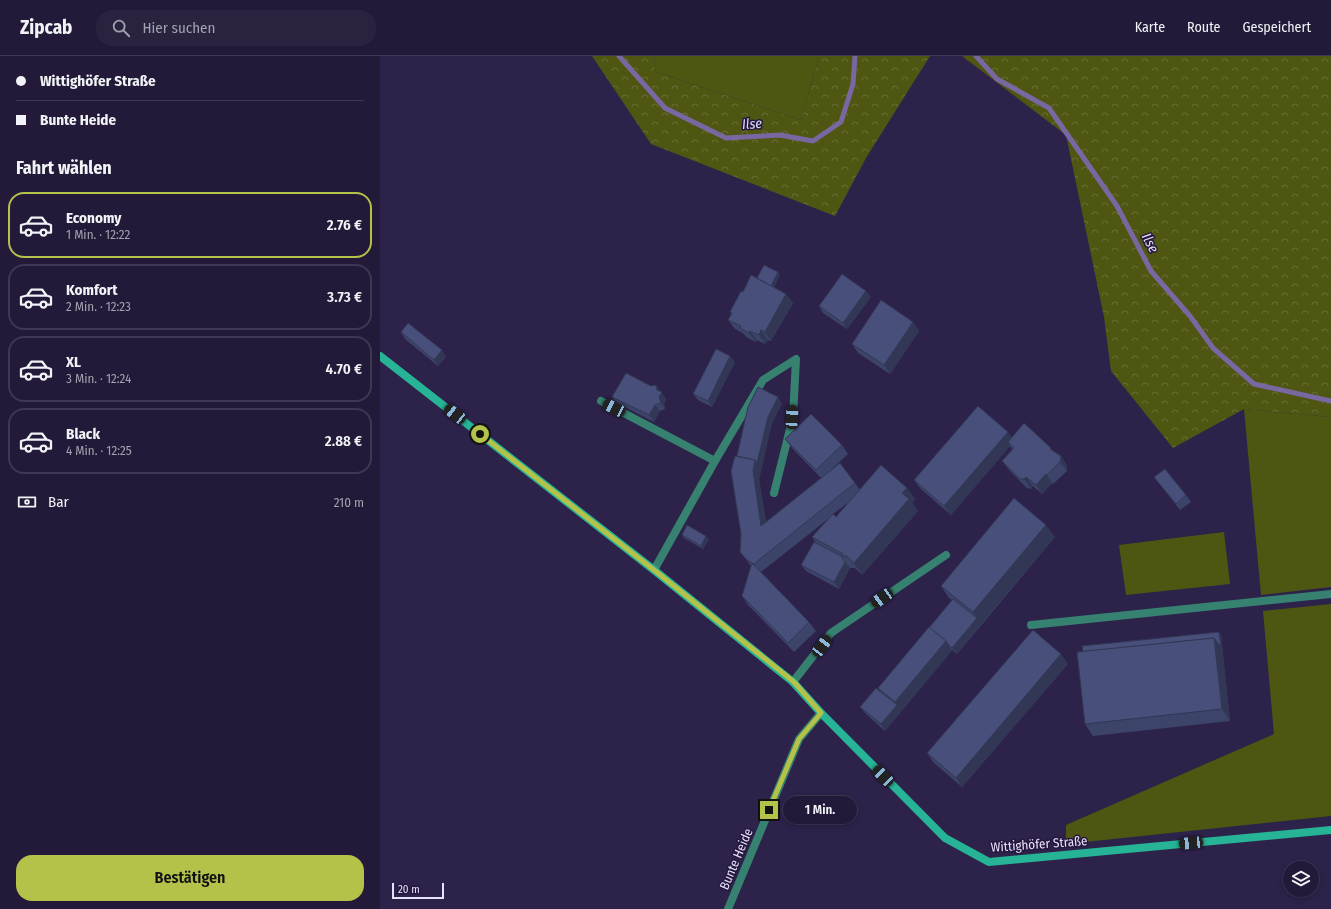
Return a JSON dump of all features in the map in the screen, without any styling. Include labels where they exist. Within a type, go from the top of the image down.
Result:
[{"type":"main road","name":"Wittighöfer Straße","points":[[380,356],[654,570],[794,682],[821,713],[945,838],[989,862],[1331,830]]},
{"type":"street","points":[[654,570],[715,461],[763,380],[796,359],[792,417],[774,493]]},
{"type":"street","points":[[601,401],[715,461]]},
{"type":"street","points":[[794,682],[831,633],[946,554]]},
{"type":"street","points":[[1031,625],[1331,594]]},
{"type":"street","name":"Bunte Heide","points":[[728,909],[799,739],[821,713]]},
{"type":"green space","points":[[592,56],[654,56],[656,72],[801,120],[819,56],[930,56],[866,158],[835,216],[651,144]]},
{"type":"green space","points":[[654,56],[819,56],[801,120],[656,72]]},
{"type":"green space","points":[[962,56],[1331,56],[1331,417],[1244,409],[1173,448],[1111,371],[1104,317],[1066,135]]},
{"type":"green space","points":[[1244,409],[1331,417],[1331,587],[1261,595]]},
{"type":"green space","points":[[1224,532],[1230,584],[1126,595],[1119,545]]},
{"type":"green space","points":[[1331,604],[1331,816],[1066,844],[1066,825],[1274,734],[1263,611]]},
{"type":"building","points":[[764,265],[778,272],[771,286],[757,278]]},
{"type":"building","points":[[842,274],[866,291],[843,323],[819,306]]},
{"type":"building","points":[[751,275],[786,294],[765,332],[761,330],[759,335],[750,331],[749,333],[740,328],[741,326],[728,320],[732,313],[730,312],[741,291],[743,292]]},
{"type":"building","points":[[881,300],[913,322],[884,365],[852,344]]},
{"type":"building","points":[[408,323],[442,350],[434,360],[401,332]]},
{"type":"building","points":[[716,349],[730,356],[708,401],[693,394]]},
{"type":"building","points":[[626,373],[651,386],[656,385],[657,390],[662,392],[659,397],[661,403],[655,405],[649,415],[612,397]]},
{"type":"building","points":[[758,387],[778,397],[768,417],[757,463],[755,460],[737,456],[748,407]]},
{"type":"building","points":[[978,406],[1008,432],[944,506],[914,480]]},
{"type":"building","points":[[811,414],[842,445],[816,470],[785,439]]},
{"type":"building","points":[[1024,423],[1051,448],[1050,449],[1061,456],[1060,462],[1036,485],[1026,477],[1024,479],[1020,479],[1002,461],[1014,448],[1008,442]]},
{"type":"building","points":[[735,456],[755,460],[753,470],[761,526],[840,463],[855,483],[754,564],[747,560],[740,552],[741,534],[731,471]]},
{"type":"building","points":[[881,465],[907,488],[902,493],[909,499],[854,563],[847,556],[841,556],[843,554],[812,537],[833,514],[836,517]]},
{"type":"building","points":[[1165,469],[1186,495],[1176,504],[1154,477]]},
{"type":"building","points":[[1014,498],[1046,525],[973,612],[941,586]]},
{"type":"building","points":[[687,525],[706,536],[701,546],[682,535]]},
{"type":"building","points":[[814,542],[841,556],[845,562],[834,582],[801,565]]},
{"type":"building","points":[[753,564],[809,622],[788,643],[742,596],[751,566]]},
{"type":"building","points":[[953,599],[977,618],[952,648],[946,641],[929,628]]},
{"type":"building","points":[[929,627],[946,641],[895,702],[878,688]]},
{"type":"building","points":[[1033,630],[1061,654],[956,778],[927,753]]},
{"type":"building","points":[[1219,632],[1221,647],[1214,638],[1083,652],[1082,646]]},
{"type":"building","points":[[1214,638],[1222,709],[1085,724],[1077,652]]},
{"type":"building","points":[[876,688],[897,705],[881,724],[860,707]]},
{"type":"waterway","name":"Ilse","points":[[619,56],[665,108],[726,138],[780,135],[813,141],[841,122],[853,84],[855,56]]},
{"type":"waterway","name":"Ilse","points":[[976,56],[997,79],[1049,108],[1117,206],[1151,271],[1190,316],[1213,348],[1254,384],[1331,401]]},
{"type":"route","points":[[480,434],[794,682],[821,713],[799,739],[769,810]]}]
